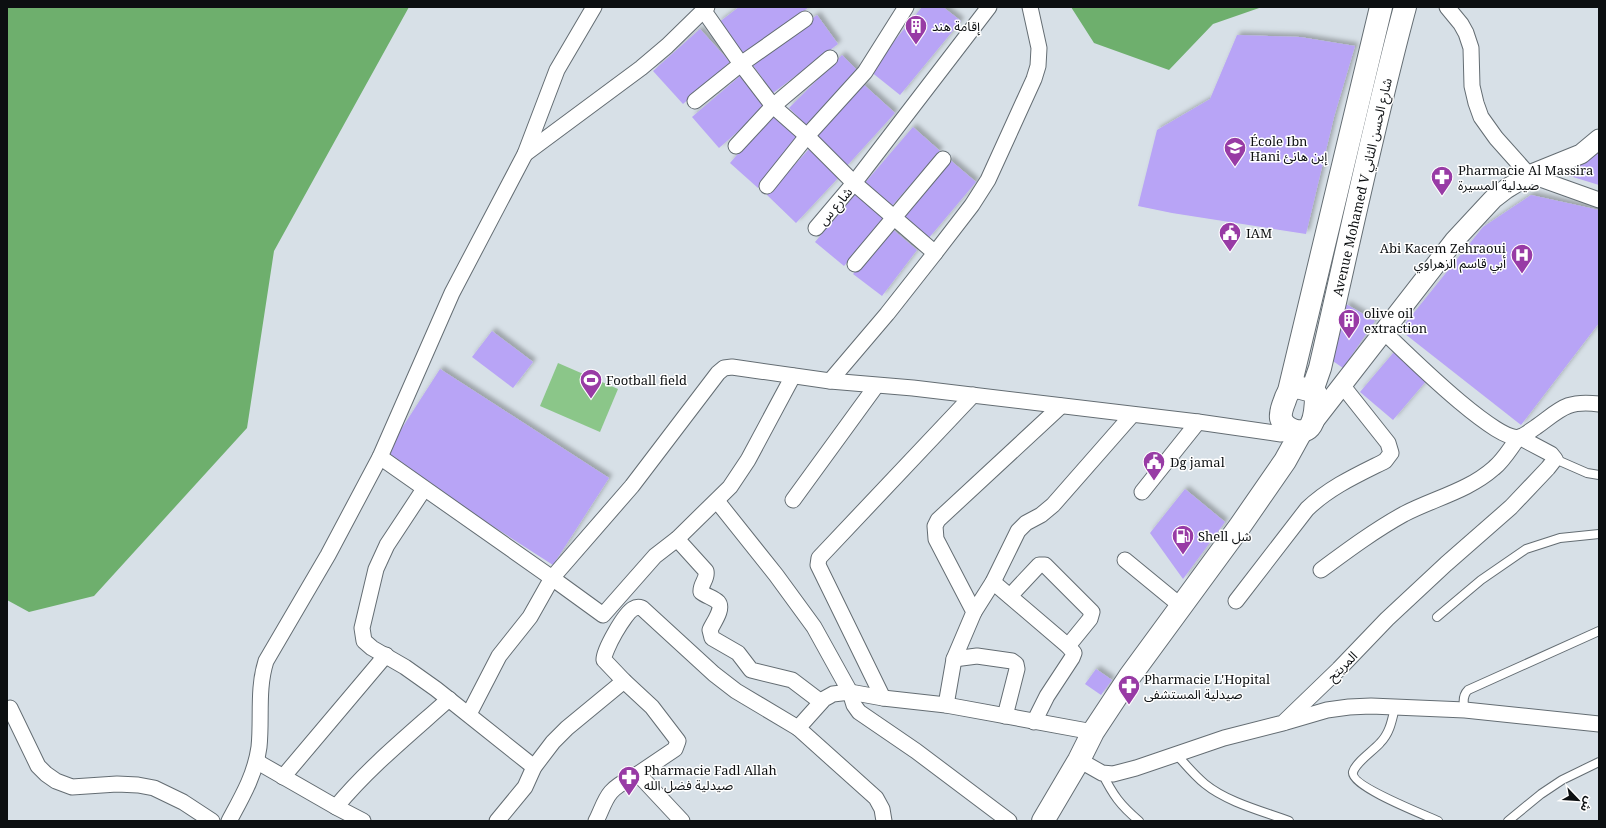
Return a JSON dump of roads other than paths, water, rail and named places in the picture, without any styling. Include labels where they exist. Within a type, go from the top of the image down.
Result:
[{"type":"main road","name":"Avenue Mohamed V شارع الحسن الثاني","points":[[1381,7],[1289,391],[1281,413],[1294,429],[1315,412],[1314,393],[1360,186],[1405,7]]},
{"type":"main road","points":[[1289,391],[1297,387],[1314,393]]},
{"type":"main road","points":[[1043,821],[1079,760],[1093,732],[1130,676],[1240,526],[1265,488],[1294,429]]},
{"type":"street","points":[[229,821],[250,781],[257,760],[260,739],[262,678],[266,662],[328,555],[380,458],[452,293],[525,154],[548,92],[558,70],[594,7]]},
{"type":"street","points":[[767,186],[807,136],[866,72],[906,7]]},
{"type":"street","name":"شارع س","points":[[816,228],[854,183],[989,7]]},
{"type":"street","points":[[830,381],[887,314],[935,253],[972,205],[988,180],[1034,79],[1038,66],[1039,48],[1030,7]]},
{"type":"street","points":[[1447,7],[1466,33],[1471,48],[1472,86],[1476,103],[1481,117],[1496,138],[1529,175],[1599,200]]},
{"type":"street","points":[[525,154],[641,68],[706,9],[741,64],[774,106],[807,136],[854,183],[935,253]]},
{"type":"street","points":[[696,101],[741,64],[805,19]]},
{"type":"street","points":[[736,146],[774,106],[830,58]]},
{"type":"street","points":[[469,714],[499,656],[530,617],[552,578],[632,486],[718,373],[724,368],[739,367],[830,381],[913,388],[1198,422],[1294,429],[1342,385],[1454,241],[1476,216],[1506,189],[1529,175],[1581,154],[1599,139]]},
{"type":"street","points":[[855,264],[943,159]]},
{"type":"street","points":[[1384,332],[1442,387],[1484,422],[1551,454],[1555,459]]},
{"type":"street","points":[[380,458],[603,615],[655,556],[677,539],[730,486],[744,466],[793,376]]},
{"type":"street","points":[[1314,393],[1342,385]]},
{"type":"street","points":[[1236,600],[1307,509],[1337,486],[1385,461],[1391,453],[1388,443],[1342,385]]},
{"type":"street","points":[[793,500],[876,386]]},
{"type":"street","points":[[884,698],[818,565],[818,558],[973,395]]},
{"type":"street","points":[[1321,570],[1379,528],[1424,504],[1456,492],[1475,482],[1496,467],[1519,438],[1566,406],[1586,402],[1599,404]]},
{"type":"street","points":[[974,612],[936,539],[935,526],[938,520],[1061,406]]},
{"type":"street","points":[[946,705],[954,659],[974,612],[993,582],[1022,527],[1053,505],[1132,414]]},
{"type":"street","points":[[1142,492],[1198,422]]},
{"type":"street","name":"المريتح","points":[[1102,773],[1113,774],[1177,755],[1224,738],[1283,723],[1340,669],[1393,613],[1511,507],[1555,459]]},
{"type":"street","points":[[424,489],[386,545],[380,558],[362,628],[364,641],[372,648],[405,667],[469,714],[534,767]]},
{"type":"street","points":[[717,500],[797,602],[814,627],[850,692],[856,709],[916,751],[1009,821]]},
{"type":"street","points":[[677,539],[706,571],[706,577],[700,589],[701,592],[718,602],[720,606],[720,610],[710,630],[712,638],[738,653],[751,670],[792,680],[821,702]]},
{"type":"street","points":[[1125,560],[1181,606]]},
{"type":"street","points":[[1010,596],[1039,564],[1045,565],[1092,612],[1090,619],[1068,646]]},
{"type":"street","points":[[993,582],[1068,646],[1074,653],[1047,696],[1034,722]]},
{"type":"street","points":[[596,821],[606,799],[611,792],[675,749],[678,741],[652,707],[606,662],[604,656],[621,625],[632,609],[639,607],[642,608],[736,691],[798,728],[876,798],[882,809],[884,821]]},
{"type":"street","points":[[283,777],[386,655]]},
{"type":"street","points":[[954,659],[977,656],[1012,661],[1016,664],[1017,669],[1005,716]]},
{"type":"street","points":[[497,821],[525,787],[534,767],[548,748],[567,728],[624,681]]},
{"type":"street","points":[[798,728],[821,702],[833,694],[850,692],[884,698],[946,705],[1093,732]]},
{"type":"street","points":[[336,807],[386,755],[448,699]]},
{"type":"street","points":[[1283,723],[1327,710],[1349,707],[1395,707],[1465,710],[1599,724]]},
{"type":"street","points":[[7,709],[10,708],[38,766],[56,781],[72,787],[117,784],[138,785],[154,788],[183,802],[212,821]]},
{"type":"street","points":[[257,760],[283,777],[363,821]]},
{"type":"street","points":[[1079,760],[1102,773]]},
{"type":"street","points":[[638,774],[682,821]]},
{"type":"lane","points":[[1555,459],[1597,476]]},
{"type":"lane","points":[[1437,616],[1481,580],[1526,549],[1560,538],[1599,534]]},
{"type":"lane","points":[[1465,710],[1463,703],[1464,697],[1468,690],[1599,632]]},
{"type":"lane","points":[[1395,707],[1390,729],[1381,743],[1357,765],[1353,772],[1353,777],[1356,781],[1371,790],[1438,821]]},
{"type":"lane","points":[[1177,755],[1191,772],[1206,785],[1219,792],[1289,821]]},
{"type":"lane","points":[[1508,821],[1541,794],[1562,780],[1599,762]]},
{"type":"lane","points":[[1102,773],[1120,804],[1139,821]]},
{"type":"place","name":"إقامة هند","points":[[916,46]]},
{"type":"place","name":"École Ibn Hani إبن هانئ","points":[[1235,168]]},
{"type":"place","name":"Pharmacie Al Massira صيدلية المسيرة","points":[[1442,196]]},
{"type":"place","name":"IAM","points":[[1230,252]]},
{"type":"place","name":"Abi Kacem Zehraoui أبي قاسم الزهراوي","points":[[1522,274]]},
{"type":"place","name":"olive oil extraction","points":[[1349,340]]},
{"type":"place","name":"Football field","points":[[591,400]]},
{"type":"place","name":"Dg jamal","points":[[1154,482]]},
{"type":"place","name":"Shell شل","points":[[1183,556]]},
{"type":"place","name":"Pharmacie L'Hopital صيدلية المستشفى","points":[[1129,706]]},
{"type":"place","name":"Pharmacie Fadl Allah صيدلية فضل الله","points":[[629,796]]}]
